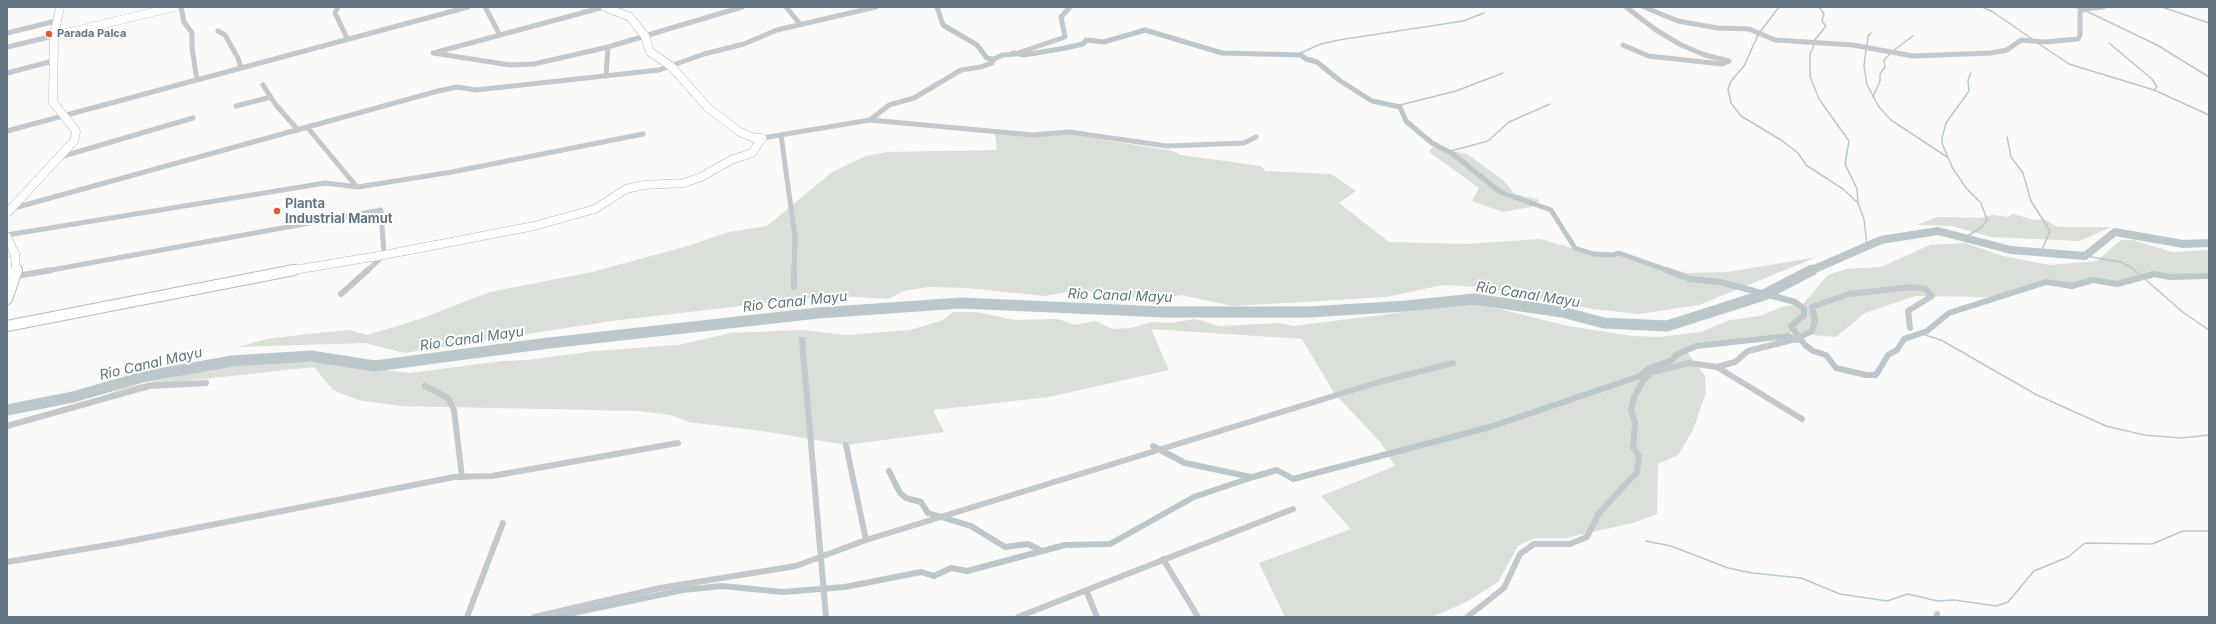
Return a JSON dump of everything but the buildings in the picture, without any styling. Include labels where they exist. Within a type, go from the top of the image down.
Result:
[{"type":"street","points":[[7,218],[9,210],[74,141],[76,131],[62,116],[53,102],[54,36],[60,7]]},
{"type":"street","points":[[7,47],[174,7]]},
{"type":"street","points":[[181,7],[184,22],[192,33],[192,48],[197,80]]},
{"type":"street","points":[[338,7],[335,13],[347,38]]},
{"type":"street","points":[[7,131],[347,38],[468,7]]},
{"type":"street","points":[[485,7],[500,35]]},
{"type":"street","points":[[742,7],[645,36],[608,47],[534,64],[510,66],[433,54],[604,7],[630,17],[645,36],[650,52],[671,66],[708,108],[740,132],[754,138],[842,126],[870,120],[1032,134],[1069,132],[1167,146],[1244,143],[1256,137]]},
{"type":"street","points":[[786,7],[800,24]]},
{"type":"street","points":[[9,210],[457,87],[476,90],[659,70],[744,44],[763,35],[800,24],[874,7]]},
{"type":"street","points":[[870,120],[889,105],[914,98],[961,70],[981,67],[992,63],[994,59],[1002,55],[1016,54],[1041,44],[1065,37],[1061,17],[1070,7]]},
{"type":"street","points":[[1623,45],[1648,56],[1722,64],[1728,61],[1705,55],[1681,46],[1656,30],[1626,7]]},
{"type":"street","points":[[1644,7],[1678,21],[1711,27],[1749,29],[1775,40],[1853,45],[1913,56],[1930,56],[1991,53],[2007,50],[2021,40],[2045,42],[2078,39],[2080,35],[2080,12],[2084,9],[2103,7]]},
{"type":"street","points":[[7,33],[56,22]]},
{"type":"street","points":[[218,31],[225,35],[238,58],[241,68]]},
{"type":"street","points":[[606,76],[608,47]]},
{"type":"street","points":[[7,73],[53,61]]},
{"type":"street","points":[[263,84],[271,97],[298,130]]},
{"type":"street","points":[[236,106],[271,97]]},
{"type":"street","points":[[60,157],[193,118]]},
{"type":"street","points":[[308,127],[357,186]]},
{"type":"street","points":[[7,299],[15,254],[7,236],[325,183],[357,186],[452,172],[643,134]]},
{"type":"street","points":[[781,135],[795,237],[794,287]]},
{"type":"street","points":[[7,326],[273,273],[384,255],[527,227],[595,209],[626,189],[644,185],[684,183],[701,177],[731,160],[752,153],[762,138]]},
{"type":"street","points":[[11,272],[381,210],[384,255]]},
{"type":"street","points":[[341,294],[384,255]]},
{"type":"street","points":[[7,260],[11,272]]},
{"type":"street","points":[[1467,617],[1504,588],[1520,554],[1534,544],[1570,544],[1587,537],[1599,513],[1637,472],[1639,456],[1633,447],[1635,423],[1631,410],[1634,397],[1643,381],[1652,372],[1689,363],[1717,367],[1735,362],[1748,351],[1796,339],[1812,330],[1815,320],[1812,307],[1848,294],[1911,287],[1926,289],[1932,296],[1908,311],[1910,328]]},
{"type":"street","points":[[802,340],[826,617]]},
{"type":"street","points":[[534,617],[660,588],[796,566],[866,540],[1379,382],[1452,363]]},
{"type":"street","points":[[1717,367],[1802,420]]},
{"type":"street","points":[[7,426],[149,386],[197,382],[206,383]]},
{"type":"street","points":[[425,386],[448,398],[454,410],[462,477]]},
{"type":"street","points":[[7,562],[120,543],[462,477],[492,476],[678,443]]},
{"type":"street","points":[[846,445],[866,540]]},
{"type":"street","points":[[1018,617],[1293,509]]},
{"type":"street","points":[[467,617],[503,523]]},
{"type":"street","points":[[1163,559],[1198,617]]},
{"type":"street","points":[[1086,590],[1097,617]]},
{"type":"shaded area","points":[[1007,133],[1032,137],[1068,134],[1173,151],[1181,155],[1261,166],[1265,171],[1331,174],[1356,191],[1339,203],[1389,242],[1468,244],[1540,239],[1593,254],[1613,255],[1619,253],[1686,273],[1728,272],[1817,257],[1699,305],[1639,314],[1592,309],[1483,287],[1442,285],[1387,297],[1233,306],[1181,295],[1147,300],[1079,290],[1044,296],[967,288],[928,287],[904,291],[888,299],[840,296],[792,300],[612,321],[404,353],[365,343],[238,347],[267,339],[350,330],[367,335],[417,320],[490,292],[592,272],[688,246],[729,232],[767,226],[832,172],[866,156],[887,152],[997,150],[995,134]]},
{"type":"shaded area","points":[[1432,147],[1467,154],[1503,180],[1515,194],[1540,200],[1531,207],[1503,212],[1472,201],[1479,188],[1429,152]]},
{"type":"shaded area","points":[[2013,214],[2035,220],[2044,219],[2058,227],[2111,227],[2080,241],[1991,237],[1952,226],[1917,225],[1937,217],[1979,218],[1993,215],[2008,217]]},
{"type":"shaded area","points":[[2121,240],[2133,240],[2172,252],[2209,250],[2209,276],[2170,277],[2154,274],[2117,284],[2094,280],[2072,286],[2046,282],[1995,297],[1915,296],[1865,313],[1836,337],[1788,333],[1697,343],[1684,348],[1705,376],[1706,392],[1693,430],[1678,455],[1658,464],[1657,514],[1633,523],[1566,538],[1535,538],[1518,546],[1498,582],[1466,602],[1432,617],[1285,617],[1259,563],[1351,529],[1321,496],[1395,466],[1381,443],[1334,393],[1302,339],[1151,329],[1169,370],[1049,397],[933,410],[944,432],[846,445],[769,432],[688,422],[672,415],[639,411],[400,406],[358,400],[333,390],[314,367],[158,384],[84,403],[127,387],[217,368],[308,360],[409,373],[595,351],[678,345],[731,333],[801,330],[846,335],[910,330],[943,320],[953,312],[976,312],[1015,320],[1058,319],[1075,325],[1096,321],[1112,329],[1131,328],[1152,322],[1171,323],[1195,319],[1220,326],[1279,323],[1294,326],[1421,310],[1428,307],[1476,303],[1568,326],[1632,336],[1659,337],[1700,332],[1730,320],[1760,316],[1781,307],[1804,303],[1828,275],[1846,269],[1881,267],[1930,245],[1965,243],[2003,256],[2049,265],[2097,261]]},
{"type":"waterway","points":[[937,7],[943,25],[977,45],[987,58],[992,59]]},
{"type":"waterway","points":[[1760,32],[1779,7]]},
{"type":"waterway","points":[[1814,41],[1826,26],[1822,21],[1824,14],[1819,7]]},
{"type":"waterway","points":[[1982,7],[1993,12],[2032,39]]},
{"type":"waterway","points":[[2075,7],[2080,9]]},
{"type":"waterway","points":[[2162,7],[2209,23]]},
{"type":"waterway","points":[[2086,11],[2157,45],[2209,77]]},
{"type":"waterway","points":[[1298,54],[1321,44],[1339,40],[1463,21],[1484,13]]},
{"type":"waterway","points":[[1013,53],[1024,55],[1060,49],[1083,44],[1086,40],[1104,42],[1145,30],[1222,53],[1301,55],[1306,59],[1317,62],[1339,80],[1372,101],[1400,107],[1406,121],[1432,143],[1453,154],[1500,192],[1551,210],[1575,248],[1593,254],[1613,255],[1619,253],[1669,271]]},
{"type":"waterway","points":[[1867,46],[1868,36],[1871,33]]},
{"type":"waterway","points":[[1758,35],[1744,66],[1731,81],[1728,89],[1731,103],[1741,116],[1781,140],[1798,153],[1806,165],[1843,189],[1858,203]]},
{"type":"waterway","points":[[1894,50],[1913,36]]},
{"type":"waterway","points":[[2109,43],[2152,79],[2157,87],[2154,90]]},
{"type":"waterway","points":[[2039,44],[2069,64],[2154,90]]},
{"type":"waterway","points":[[1814,45],[1810,54],[1810,76],[1819,99],[1849,141],[1845,164],[1857,189],[1858,203]]},
{"type":"waterway","points":[[1866,49],[1864,66],[1867,85],[1873,96]]},
{"type":"waterway","points":[[1873,96],[1880,81],[1880,74],[1885,67],[1884,60],[1891,53]]},
{"type":"waterway","points":[[1396,106],[1456,91],[1503,73]]},
{"type":"waterway","points":[[1964,238],[1982,227],[1987,220],[1981,203],[1966,188],[1952,167],[1942,143],[1942,138],[1946,123],[1969,91],[1968,80],[1971,73]]},
{"type":"waterway","points":[[2154,90],[2209,115]]},
{"type":"waterway","points":[[1873,96],[1879,107],[1891,120],[1947,157]]},
{"type":"waterway","points":[[1447,152],[1488,141],[1509,122],[1550,104]]},
{"type":"waterway","points":[[2007,137],[2011,157],[2023,173],[2031,201],[2050,231],[2041,252]]},
{"type":"waterway","points":[[1858,203],[1864,219],[1867,245]]},
{"type":"waterway","name":"Rio Canal Mayu","points":[[1810,271],[1881,240],[1938,231],[2011,250],[2085,256],[2115,232],[2183,244],[2209,243]]},
{"type":"waterway","name":"Rio Canal Mayu","points":[[2203,243],[2209,246]]},
{"type":"waterway","points":[[2085,256],[2121,262],[2132,268],[2184,313],[2209,330]]},
{"type":"waterway","points":[[1666,270],[1690,279],[1720,282],[1795,302],[1804,309],[1804,315],[1791,326],[1805,345],[1813,351],[1826,355],[1836,368],[1866,375],[1876,375],[1888,355],[1897,350],[1904,339],[1927,331],[1949,313],[2046,282],[2072,286],[2093,280],[2117,284],[2154,274],[2170,277],[2209,276]]},
{"type":"waterway","name":"Rio Canal Mayu","points":[[7,410],[73,397],[142,377],[232,361],[311,356],[375,366],[549,343],[818,313],[961,303],[1164,312],[1309,312],[1406,306],[1474,299],[1562,312],[1604,323],[1667,326],[1764,295],[1810,271]]},
{"type":"waterway","points":[[1922,334],[1941,340],[2037,395],[2106,426],[2144,435],[2181,438],[2209,435]]},
{"type":"waterway","points":[[554,617],[683,590],[722,586],[783,592],[845,587],[921,572],[934,576],[951,568],[967,571],[1065,545],[1110,544],[1194,497],[1253,477],[1277,470],[1293,479],[1490,427],[1640,376],[1648,369],[1672,360],[1676,355],[1696,346],[1788,336],[1797,340]]},
{"type":"waterway","points":[[1153,446],[1185,463],[1251,477]]},
{"type":"waterway","points":[[889,471],[900,493],[906,498],[921,502],[928,513],[971,526],[1005,547],[1028,544],[1042,551]]},
{"type":"waterway","points":[[1646,541],[1671,546],[1728,568],[1752,573],[1801,578],[1840,594],[1887,601],[1908,594],[1938,601],[1954,600],[1996,606],[2008,602],[2034,571],[2068,557],[2085,543],[2152,544],[2183,531],[2209,531]]},
{"type":"place","name":"Parada Palca","points":[[49,34]]},
{"type":"place","name":"Planta Industrial Mamut","points":[[277,211]]}]
